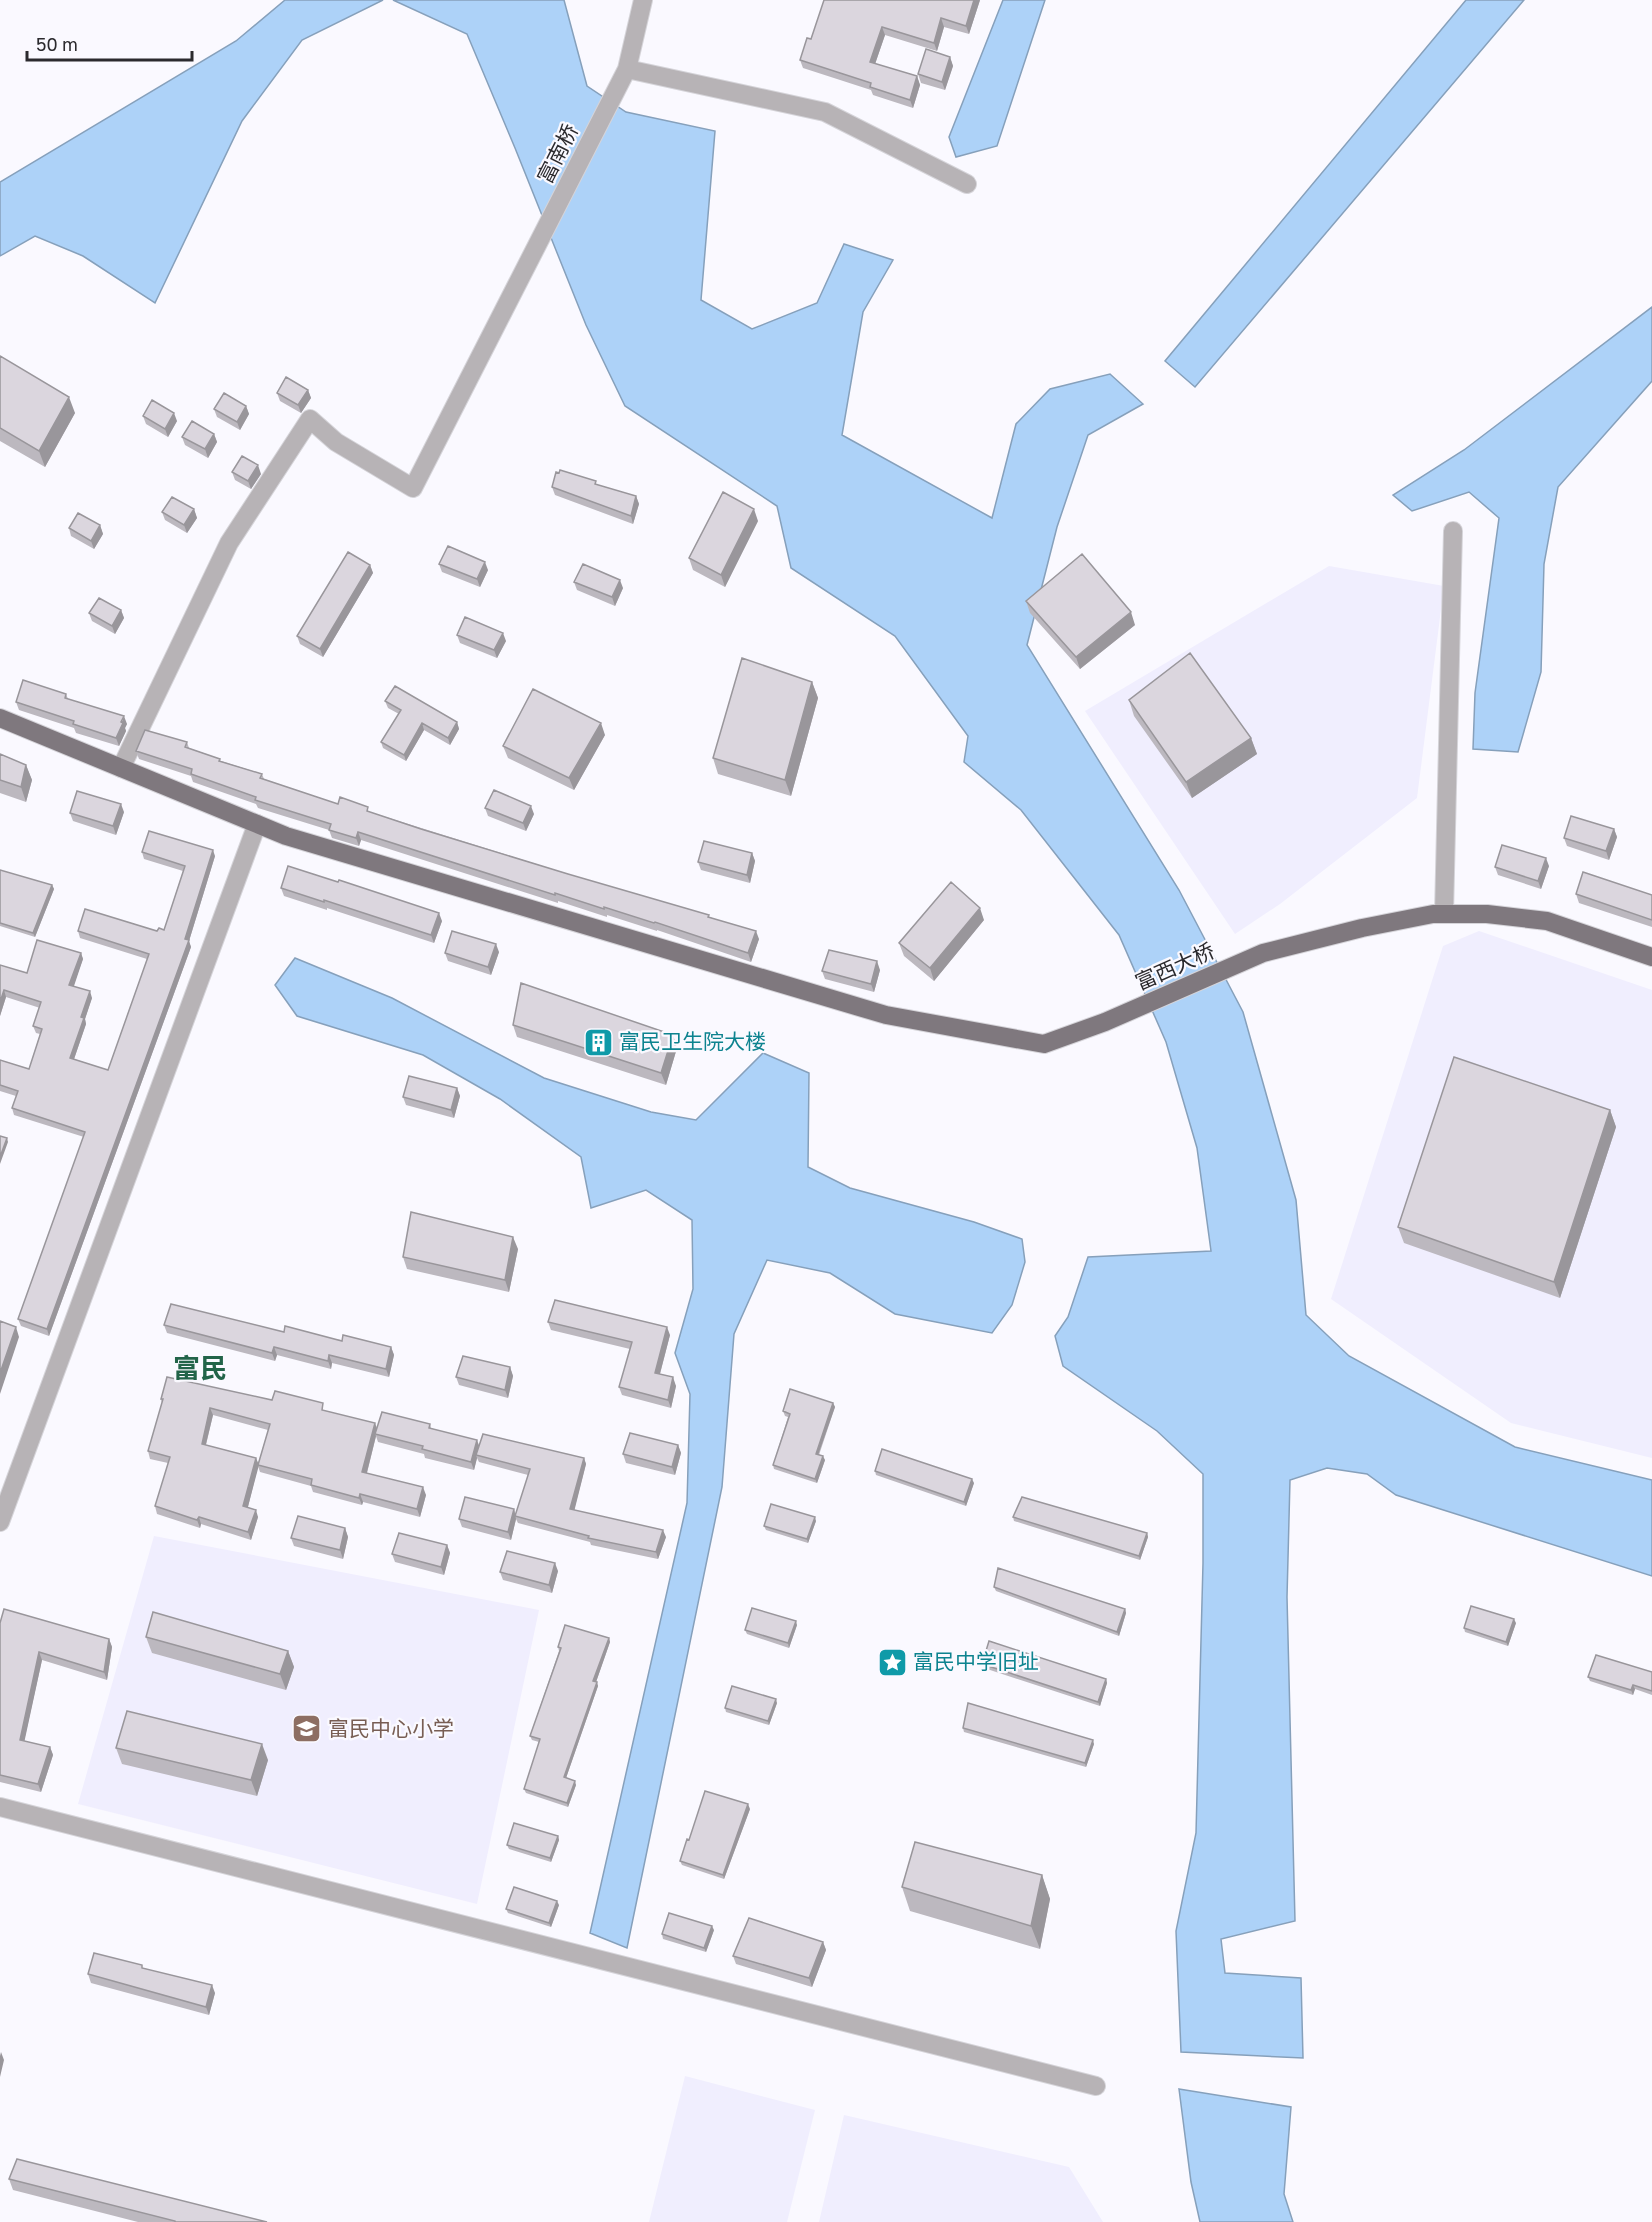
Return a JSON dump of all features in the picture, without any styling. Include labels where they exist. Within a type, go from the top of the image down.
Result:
[{"type":"main road","name":"富西大桥","points":[[0,718],[286,836],[886,1015],[1044,1044],[1105,1022],[1263,953],[1362,928],[1433,914],[1487,914],[1547,921],[1652,957]]},
{"type":"street","name":"富南桥","points":[[121,768],[229,543],[310,419],[336,442],[413,488],[627,69],[643,0]]},
{"type":"street","points":[[627,69],[825,112],[967,184]]},
{"type":"street","points":[[1444,914],[1453,531]]},
{"type":"street","points":[[0,1522],[257,824]]},
{"type":"street","points":[[0,1807],[1096,2086]]},
{"type":"shaded area","points":[[1329,566],[1444,586],[1417,798],[1280,904],[1235,934],[1085,711]]},
{"type":"shaded area","points":[[1479,931],[1652,990],[1652,1458],[1511,1423],[1331,1299],[1443,946]]},
{"type":"shaded area","name":"富民中心小学","points":[[154,1536],[539,1610],[477,1904],[78,1804]]},
{"type":"shaded area","points":[[685,2076],[815,2110],[787,2222],[649,2222]]},
{"type":"shaded area","points":[[844,2115],[1069,2167],[1103,2222],[819,2222]]},
{"type":"water","points":[[285,0],[383,0],[302,40],[242,121],[155,303],[83,256],[35,236],[0,256],[0,182],[236,41]]},
{"type":"water","points":[[393,0],[564,0],[587,86],[626,112],[715,131],[701,300],[752,329],[817,303],[844,244],[893,260],[863,312],[842,435],[992,518],[1016,424],[1050,389],[1110,374],[1143,404],[1088,435],[1057,527],[1027,645],[1179,890],[1243,1012],[1296,1200],[1306,1315],[1349,1356],[1515,1447],[1652,1480],[1652,1576],[1396,1495],[1367,1474],[1327,1468],[1290,1480],[1287,1597],[1295,1921],[1221,1939],[1225,1973],[1301,1978],[1303,2058],[1181,2052],[1176,1931],[1196,1833],[1203,1474],[1157,1431],[1063,1366],[1055,1336],[1068,1317],[1088,1257],[1211,1251],[1197,1148],[1166,1042],[1119,935],[1021,810],[964,762],[968,736],[895,636],[791,568],[777,506],[625,406],[586,325],[467,34]]},
{"type":"water","points":[[1003,0],[1045,0],[997,146],[956,157],[949,137]]},
{"type":"water","points":[[1466,0],[1524,0],[1195,387],[1165,361]]},
{"type":"water","points":[[1652,307],[1652,381],[1558,487],[1544,564],[1541,672],[1518,752],[1473,749],[1475,693],[1499,518],[1469,492],[1412,511],[1393,495],[1464,450]]},
{"type":"water","points":[[295,958],[392,998],[544,1078],[651,1112],[696,1120],[763,1053],[809,1073],[808,1167],[850,1188],[974,1222],[1022,1239],[1025,1262],[1012,1305],[992,1333],[895,1314],[830,1273],[767,1260],[734,1334],[722,1487],[627,1948],[590,1933],[687,1503],[690,1394],[675,1353],[693,1289],[692,1220],[646,1190],[591,1208],[581,1157],[500,1099],[423,1055],[297,1016],[275,985]]},
{"type":"water","points":[[1179,2089],[1291,2107],[1284,2194],[1293,2222],[1200,2222],[1191,2182]]},
{"type":"building","points":[[824,0],[974,0],[966,26],[941,18],[934,43],[882,27],[870,62],[917,76],[910,100],[870,87],[871,83],[800,60],[807,38],[811,39]]},
{"type":"building","points":[[926,49],[950,57],[942,82],[918,74]]},
{"type":"building","points":[[0,356],[69,397],[39,451],[0,428]]},
{"type":"building","points":[[286,377],[308,390],[298,405],[277,393]]},
{"type":"building","points":[[224,393],[246,406],[237,422],[214,409]]},
{"type":"building","points":[[152,400],[174,413],[165,429],[143,416]]},
{"type":"building","points":[[192,421],[214,434],[205,449],[182,437]]},
{"type":"building","points":[[242,456],[258,465],[248,481],[232,472]]},
{"type":"building","points":[[560,470],[596,481],[595,484],[636,496],[631,516],[552,487],[556,472],[559,473]]},
{"type":"building","points":[[723,492],[754,509],[721,575],[689,558]]},
{"type":"building","points":[[172,497],[194,509],[184,525],[162,512]]},
{"type":"building","points":[[78,513],[100,525],[91,541],[69,528]]},
{"type":"building","points":[[448,546],[485,562],[477,579],[439,564]]},
{"type":"building","points":[[348,552],[370,565],[320,649],[297,636]]},
{"type":"building","points":[[1082,554],[1131,612],[1076,657],[1026,601]]},
{"type":"building","points":[[583,564],[620,580],[612,597],[574,582]]},
{"type":"building","points":[[99,598],[121,610],[112,626],[89,613]]},
{"type":"building","points":[[465,617],[503,633],[494,650],[457,635]]},
{"type":"building","points":[[1190,653],[1251,738],[1186,782],[1129,700]]},
{"type":"building","points":[[742,658],[812,682],[785,780],[713,758]]},
{"type":"building","points":[[23,680],[66,694],[65,698],[124,716],[116,738],[16,702]]},
{"type":"building","points":[[395,686],[457,722],[448,738],[422,723],[404,755],[381,742],[401,710],[385,701]]},
{"type":"building","points":[[533,689],[601,723],[569,778],[503,746]]},
{"type":"building","points":[[145,730],[187,742],[185,747],[220,759],[219,761],[262,774],[260,778],[338,804],[340,797],[368,807],[367,811],[421,829],[756,931],[748,953],[655,922],[555,893],[555,895],[358,832],[356,838],[329,830],[331,824],[255,800],[256,797],[191,774],[192,769],[136,751]]},
{"type":"building","points":[[0,754],[26,765],[21,787],[0,780]]},
{"type":"building","points":[[494,790],[531,806],[523,823],[485,808]]},
{"type":"building","points":[[77,791],[121,804],[113,826],[70,813]]},
{"type":"building","points":[[1571,816],[1614,829],[1606,851],[1564,838]]},
{"type":"building","points":[[149,831],[213,850],[185,939],[189,940],[47,1329],[18,1319],[85,1132],[12,1108],[18,1091],[0,1085],[0,1060],[29,1069],[42,1029],[33,1026],[41,1002],[4,990],[0,1002],[0,965],[27,973],[37,940],[81,953],[69,985],[90,991],[81,1017],[84,1018],[70,1058],[108,1070],[149,954],[78,931],[85,909],[157,931],[159,928],[164,930],[185,866],[142,852]]},
{"type":"building","points":[[704,841],[752,853],[747,875],[698,862]]},
{"type":"building","points":[[1502,845],[1546,858],[1538,881],[1495,867]]},
{"type":"building","points":[[288,866],[439,913],[431,935],[281,888]]},
{"type":"building","points":[[0,870],[52,885],[33,933],[0,923]]},
{"type":"building","points":[[1583,872],[1652,895],[1652,920],[1576,894]]},
{"type":"building","points":[[951,882],[980,908],[930,968],[899,943]]},
{"type":"building","points":[[452,931],[496,944],[488,967],[445,953]]},
{"type":"building","points":[[829,950],[877,961],[871,984],[822,971]]},
{"type":"building","name":"富民卫生院大楼","points":[[521,983],[673,1035],[661,1073],[513,1025]]},
{"type":"building","points":[[1454,1057],[1610,1110],[1554,1282],[1398,1227]]},
{"type":"building","points":[[409,1076],[457,1088],[451,1110],[403,1097]]},
{"type":"building","points":[[0,1136],[7,1138],[0,1157]]},
{"type":"building","points":[[411,1212],[513,1237],[505,1280],[403,1257]]},
{"type":"building","points":[[555,1300],[667,1327],[655,1373],[673,1377],[668,1400],[619,1387],[632,1342],[548,1322]]},
{"type":"building","points":[[171,1304],[284,1332],[285,1326],[342,1341],[343,1335],[391,1347],[386,1369],[329,1355],[328,1361],[274,1347],[272,1353],[164,1325]]},
{"type":"building","points":[[0,1321],[16,1327],[0,1373]]},
{"type":"building","points":[[463,1356],[510,1367],[505,1390],[456,1377]]},
{"type":"building","points":[[167,1377],[272,1400],[275,1391],[323,1403],[322,1410],[375,1423],[362,1472],[423,1487],[417,1509],[360,1494],[359,1498],[311,1485],[312,1479],[258,1465],[270,1424],[210,1408],[202,1444],[256,1458],[243,1506],[256,1510],[248,1532],[199,1517],[197,1520],[155,1506],[170,1457],[148,1451]]},
{"type":"building","points":[[790,1389],[833,1403],[816,1454],[823,1456],[815,1479],[773,1465],[790,1414],[783,1411]]},
{"type":"building","points":[[382,1412],[430,1424],[429,1428],[477,1440],[471,1462],[422,1449],[423,1446],[375,1434]]},
{"type":"building","points":[[630,1433],[678,1445],[672,1467],[623,1454]]},
{"type":"building","points":[[483,1434],[584,1458],[570,1509],[663,1530],[656,1552],[588,1538],[589,1536],[515,1516],[530,1469],[476,1455]]},
{"type":"building","points":[[882,1449],[972,1479],[964,1502],[875,1471]]},
{"type":"building","points":[[465,1497],[514,1509],[508,1532],[459,1519]]},
{"type":"building","points":[[1022,1497],[1147,1533],[1139,1556],[1013,1517]]},
{"type":"building","points":[[771,1504],[815,1517],[807,1539],[764,1526]]},
{"type":"building","points":[[298,1516],[345,1528],[340,1550],[291,1538]]},
{"type":"building","points":[[399,1533],[447,1545],[441,1567],[392,1554]]},
{"type":"building","points":[[507,1551],[555,1563],[549,1585],[500,1572]]},
{"type":"building","points":[[998,1568],[1125,1609],[1117,1632],[994,1587]]},
{"type":"building","points":[[1471,1606],[1514,1619],[1506,1642],[1464,1628]]},
{"type":"building","points":[[752,1608],[796,1621],[788,1643],[745,1630]]},
{"type":"building","points":[[4,1609],[109,1639],[104,1672],[39,1652],[20,1740],[50,1747],[38,1784],[0,1775],[0,1623]]},
{"type":"building","points":[[153,1612],[288,1651],[280,1674],[146,1637]]},
{"type":"building","points":[[565,1625],[609,1638],[593,1681],[597,1682],[564,1777],[575,1781],[567,1803],[524,1789],[540,1739],[530,1736],[561,1648],[558,1647]]},
{"type":"building","points":[[989,1641],[1106,1679],[1098,1702],[982,1664]]},
{"type":"building","points":[[1596,1655],[1652,1672],[1652,1691],[1633,1685],[1631,1690],[1588,1677]]},
{"type":"building","points":[[732,1686],[776,1699],[768,1721],[725,1708]]},
{"type":"building","points":[[968,1703],[1093,1740],[1085,1763],[963,1728]]},
{"type":"building","points":[[127,1711],[262,1744],[251,1780],[116,1748]]},
{"type":"building","points":[[705,1791],[748,1804],[723,1875],[680,1861]]},
{"type":"building","points":[[514,1823],[558,1836],[550,1858],[507,1845]]},
{"type":"building","points":[[915,1842],[1042,1875],[1031,1926],[902,1887]]},
{"type":"building","points":[[514,1887],[557,1901],[549,1923],[506,1909]]},
{"type":"building","points":[[669,1913],[712,1926],[704,1948],[662,1934]]},
{"type":"building","points":[[749,1918],[823,1942],[809,1978],[733,1956]]},
{"type":"building","points":[[94,1953],[142,1965],[142,1968],[212,1985],[206,2007],[88,1974]]},
{"type":"building","points":[[17,2159],[267,2222],[175,2222],[9,2179]]},
{"type":"place","name":"富民卫生院大楼","points":[[598,1042]]},
{"type":"place","name":"富民中学旧址","points":[[892,1662]]},
{"type":"place","name":"富民中心小学","points":[[307,1729]]},
{"type":"district","name":"富民","points":[[200,1369]]}]
